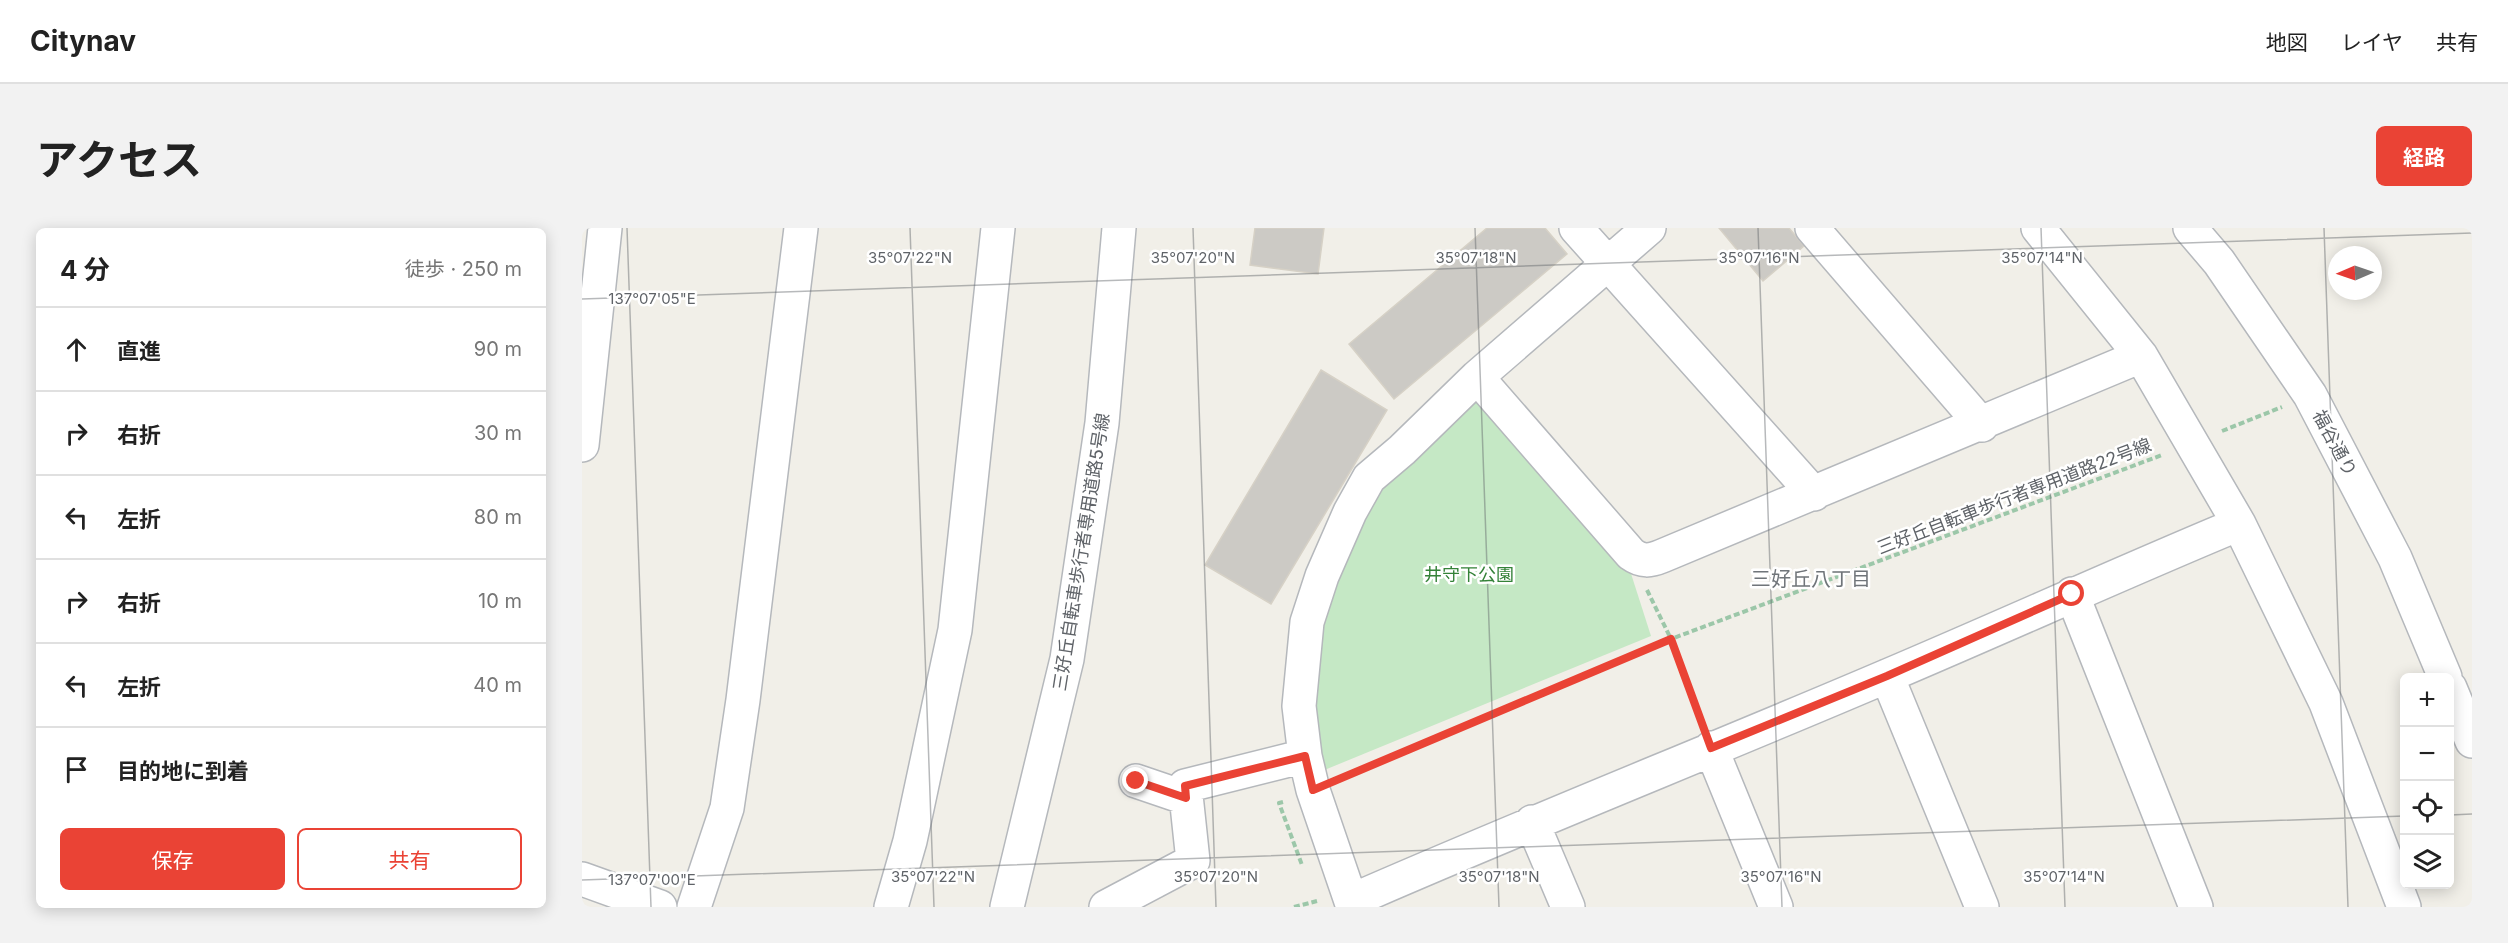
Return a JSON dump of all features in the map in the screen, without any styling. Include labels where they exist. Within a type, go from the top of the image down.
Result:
[{"type":"street","points":[[582,445],[605,228]]},
{"type":"street","points":[[694,907],[726,808],[743,700],[801,228]]},
{"type":"street","points":[[891,907],[910,842],[955,630],[998,228]]},
{"type":"street","name":"三好丘自転車歩行者専用道路5号線","points":[[1007,907],[1067,660],[1102,423],[1119,228]]},
{"type":"street","points":[[1576,228],[1814,494]]},
{"type":"street","points":[[1649,228],[1477,377],[1402,450],[1369,478],[1350,512],[1322,576],[1307,622],[1299,706],[1305,756],[1313,790],[1352,904],[1532,822],[1887,676],[2072,594],[2239,524]]},
{"type":"street","points":[[1812,228],[1982,425]]},
{"type":"street","points":[[2038,228],[2141,356],[2239,524],[2326,703],[2404,907]]},
{"type":"street","name":"福谷通り","points":[[2190,228],[2219,262],[2310,395],[2395,558],[2443,673]]},
{"type":"street","points":[[1477,377],[1631,554],[1640,560],[1652,560],[1982,425],[2141,356]]},
{"type":"street","points":[[2072,594],[2196,907]]},
{"type":"street","points":[[1887,676],[1982,907]]},
{"type":"street","points":[[2454,698],[2472,741]]},
{"type":"street","points":[[1711,748],[1776,907]]},
{"type":"street","points":[[1106,907],[1192,861],[1185,786],[1305,756]]},
{"type":"street","points":[[1136,781],[1186,798]]},
{"type":"street","points":[[1532,822],[1568,907]]},
{"type":"street","points":[[582,879],[660,907]]},
{"type":"path","name":"三好丘自転車歩行者専用道路22号線","points":[[1313,790],[1671,639],[2191,444],[2310,395]]},
{"type":"path","points":[[1640,560],[1642,580],[1671,639],[1711,748]]},
{"type":"green space","name":"井守下公園","points":[[1465,380],[1626,558],[1651,636],[1322,771],[1308,714],[1316,646],[1368,487]]},
{"type":"building","points":[[1255,228],[1324,228],[1318,274],[1250,265]]},
{"type":"building","points":[[1487,228],[1545,228],[1567,254],[1394,399],[1349,344]]},
{"type":"building","points":[[1719,228],[1789,228],[1804,246],[1763,281]]},
{"type":"building","points":[[1321,370],[1387,410],[1271,604],[1205,565]]},
{"type":"district","name":"三好丘八丁目","points":[[1811,579]]},
{"type":"route","points":[[1136,781],[1186,798],[1185,786],[1305,756],[1313,790],[1671,639],[1711,748],[1887,676],[2072,594]]}]
